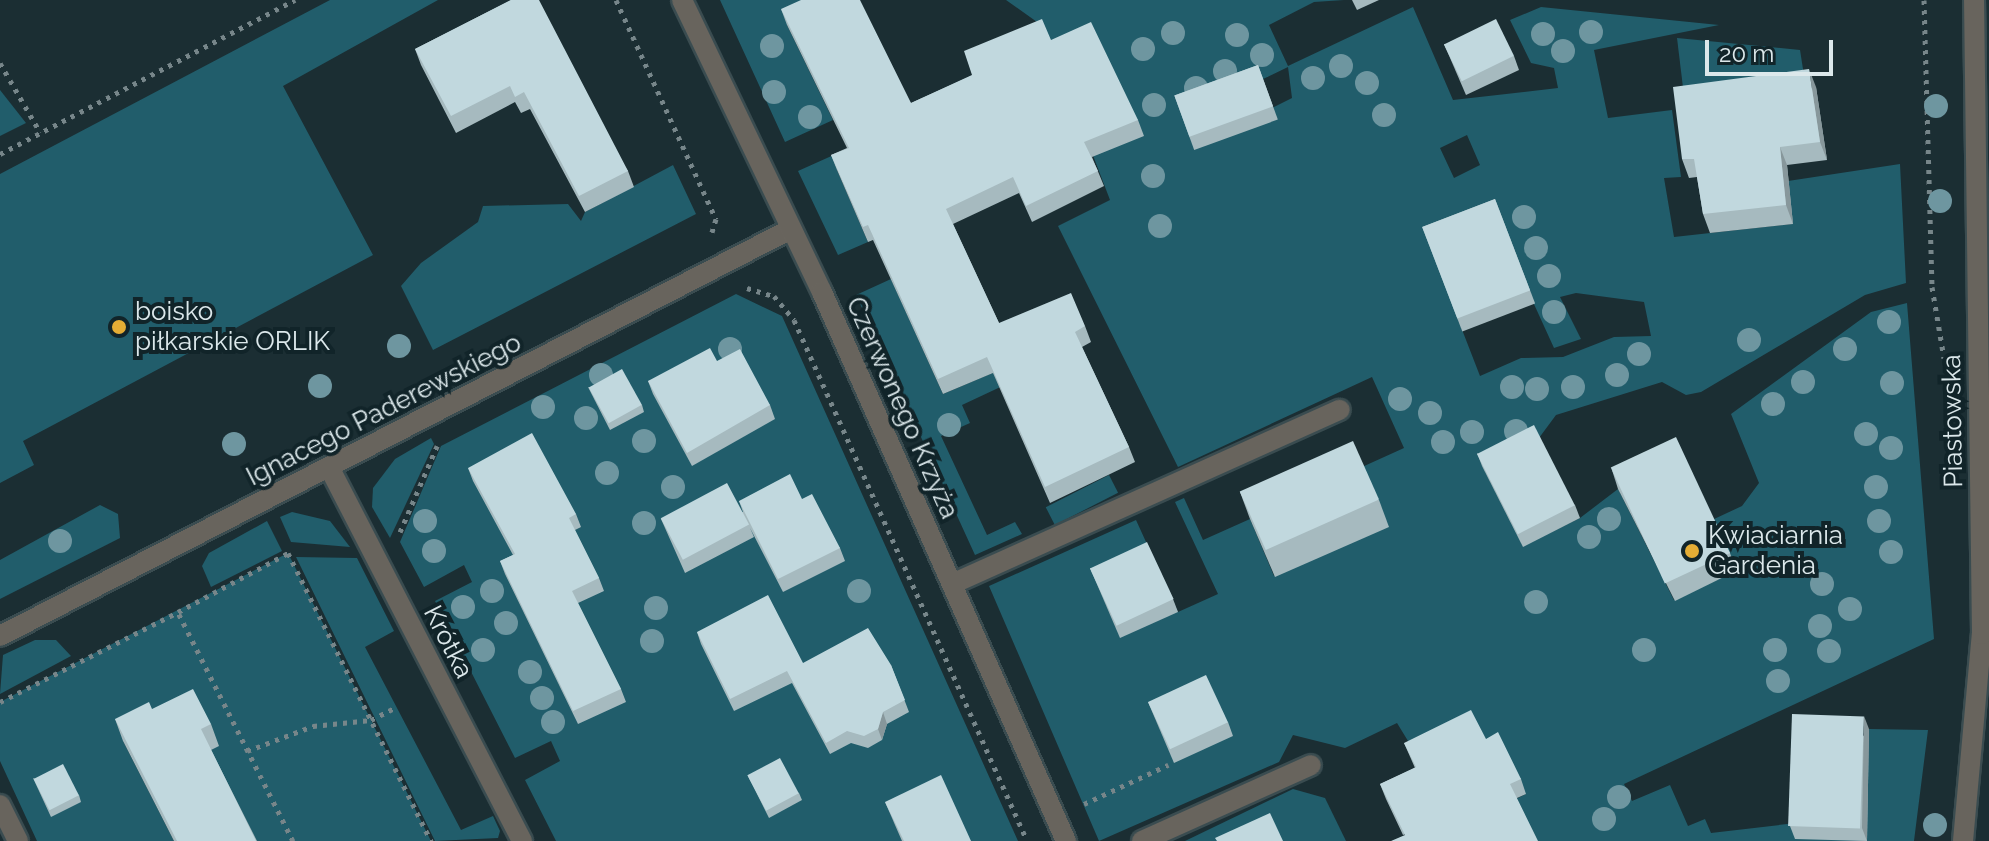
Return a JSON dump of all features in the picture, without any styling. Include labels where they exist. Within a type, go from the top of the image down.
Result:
[{"type":"street","name":"Czerwonego Krzyża","points":[[682,0],[791,229],[1066,841]]},
{"type":"street","name":"Piastowska","points":[[1963,841],[1982,634],[1983,254],[1974,0]]},
{"type":"street","name":"Ignacego Paderewskiego","points":[[0,636],[791,229]]},
{"type":"street","points":[[952,584],[1340,410]]},
{"type":"street","name":"Krótka","points":[[329,467],[522,841]]},
{"type":"street","points":[[1142,841],[1311,765]]},
{"type":"street","points":[[0,805],[18,841]]},
{"type":"path","points":[[0,154],[295,0]]},
{"type":"path","points":[[616,0],[716,219],[705,238]]},
{"type":"path","points":[[1924,0],[1932,287],[1946,373]]},
{"type":"path","points":[[0,63],[40,132]]},
{"type":"path","points":[[740,289],[753,288],[774,296],[794,320],[1027,841]]},
{"type":"path","points":[[395,543],[441,439]]},
{"type":"path","points":[[0,702],[288,553],[431,841]]},
{"type":"path","points":[[178,612],[293,841]]},
{"type":"path","points":[[247,751],[313,726],[371,720],[397,707]]},
{"type":"path","points":[[1084,804],[1168,765]]},
{"type":"shaded area","name":"boisko piłkarskie ORLIK","points":[[330,0],[438,0],[283,86],[373,255],[23,441],[34,465],[0,483],[0,174]]},
{"type":"shaded area","points":[[720,0],[841,0],[787,25],[833,120],[785,142]]},
{"type":"shaded area","points":[[1006,0],[1344,0],[1314,2],[1269,25],[1288,66],[1413,7],[1453,100],[1558,88],[1554,68],[1531,63],[1510,20],[1541,7],[1719,25],[1594,50],[1608,118],[1672,110],[1681,177],[1664,178],[1674,237],[1792,224],[1788,181],[1900,164],[1906,283],[1865,295],[1701,392],[1686,395],[1662,382],[1556,415],[1539,438],[1523,546],[1580,518],[1618,489],[1674,600],[1736,571],[1712,520],[1742,506],[1759,483],[1731,414],[1871,312],[1907,303],[1934,639],[1624,784],[1632,801],[1670,785],[1688,826],[1705,819],[1711,833],[1796,823],[1866,841],[1429,841],[1526,794],[1416,754],[1397,723],[1345,748],[1293,735],[1279,762],[1099,841],[989,586],[1136,520],[1178,612],[1218,594],[1175,502],[1184,498],[1203,540],[1250,519],[1274,576],[1362,467],[1404,448],[1372,377],[1178,467],[1058,226],[1110,200],[1044,27]],"holes":[[[1288,67],[1292,98],[1274,107],[1184,117]],[[1467,135],[1480,165],[1454,178],[1440,148]],[[1576,293],[1644,302],[1651,336],[1614,337],[1563,357],[1521,358],[1480,376],[1461,327],[1533,302],[1554,348],[1581,339],[1560,297]]]},
{"type":"shaded area","points":[[1677,38],[1800,50],[1806,88],[1685,104]]},
{"type":"shaded area","points":[[0,90],[26,123],[0,136]]},
{"type":"shaded area","points":[[925,114],[837,170],[868,242],[838,255],[798,171]]},
{"type":"shaded area","points":[[673,165],[696,214],[433,350],[401,286],[421,263],[478,222],[483,206],[568,204],[581,221],[585,212]]},
{"type":"shaded area","points":[[891,279],[943,394],[1016,363],[1022,377],[962,405],[970,423],[941,436],[987,535],[1015,522],[1022,534],[975,555],[856,295]]},
{"type":"shaded area","points":[[736,294],[782,316],[1018,841],[556,841],[525,780],[560,761],[551,741],[515,758],[435,601],[472,582],[464,565],[424,587],[400,542],[441,446]]},
{"type":"shaded area","points":[[431,438],[434,444],[390,538],[372,507],[373,488],[395,459]]},
{"type":"shaded area","points":[[1109,475],[1118,493],[1055,525],[1046,507]]},
{"type":"shaded area","points":[[100,505],[118,514],[120,538],[0,599],[0,560]]},
{"type":"shaded area","points":[[292,512],[330,521],[350,547],[291,542],[280,517]]},
{"type":"shaded area","points":[[267,521],[282,551],[211,587],[202,566],[209,553]]},
{"type":"shaded area","points":[[288,553],[431,841],[254,841],[123,741],[174,841],[37,841],[0,761],[0,702]]},
{"type":"shaded area","points":[[296,557],[357,558],[394,631],[365,647],[461,830],[493,816],[500,831],[498,838],[435,841]]},
{"type":"shaded area","points":[[35,640],[56,640],[71,656],[0,694],[3,655]]},
{"type":"shaded area","points":[[1869,729],[1928,730],[1914,841],[1866,841]]},
{"type":"shaded area","points":[[1293,789],[1325,798],[1346,841],[1185,841]]},
{"type":"building","points":[[511,0],[539,0],[628,171],[579,196],[524,92],[515,97],[510,86],[451,116],[415,49]]},
{"type":"building","points":[[801,0],[860,0],[911,103],[972,75],[964,51],[1042,19],[1051,40],[1091,22],[1138,120],[1084,142],[1098,171],[1026,206],[1013,177],[946,209],[999,323],[1071,293],[1085,326],[1075,332],[1129,447],[1045,487],[987,357],[938,379],[868,225],[863,227],[831,155],[849,148],[781,9]]},
{"type":"building","points":[[1496,19],[1514,56],[1462,81],[1444,44]]},
{"type":"building","points":[[1258,65],[1273,106],[1189,137],[1174,95]]},
{"type":"building","points":[[1809,69],[1820,142],[1780,147],[1786,205],[1703,214],[1694,159],[1682,159],[1673,87]]},
{"type":"building","points":[[1495,199],[1530,290],[1457,318],[1422,227]]},
{"type":"building","points":[[710,348],[717,361],[740,349],[770,405],[687,453],[648,381]]},
{"type":"building","points":[[622,369],[642,405],[609,423],[589,387]]},
{"type":"building","points":[[1534,425],[1575,505],[1518,534],[1477,454]]},
{"type":"building","points":[[532,433],[576,514],[569,518],[599,578],[572,591],[621,689],[573,711],[500,561],[515,554],[468,468]]},
{"type":"building","points":[[1676,437],[1730,553],[1665,583],[1611,467]]},
{"type":"building","points":[[1353,441],[1379,499],[1266,550],[1240,491]]},
{"type":"building","points":[[790,474],[802,499],[812,494],[840,548],[778,579],[739,501]]},
{"type":"building","points":[[727,483],[749,524],[683,560],[661,518]]},
{"type":"building","points":[[1147,542],[1174,599],[1117,626],[1090,569]]},
{"type":"building","points":[[768,595],[803,663],[868,628],[891,665],[905,700],[883,712],[878,729],[864,736],[847,731],[826,743],[787,671],[730,699],[697,632]]},
{"type":"building","points":[[1206,675],[1228,722],[1170,749],[1148,702]]},
{"type":"building","points":[[193,689],[211,724],[201,729],[256,841],[177,841],[115,719],[149,702],[152,709]]},
{"type":"building","points":[[1471,710],[1486,739],[1498,732],[1521,779],[1510,784],[1538,841],[1391,841],[1405,835],[1380,784],[1416,767],[1404,743]]},
{"type":"building","points":[[1792,714],[1864,717],[1860,828],[1788,826]]},
{"type":"building","points":[[780,758],[799,793],[766,811],[747,775]]},
{"type":"building","points":[[63,764],[79,795],[49,810],[34,779]]},
{"type":"building","points":[[941,775],[971,841],[904,841],[885,802]]},
{"type":"building","points":[[1270,813],[1283,841],[1217,841],[1215,838]]},
{"type":"place","name":"boisko piłkarskie ORLIK","points":[[119,327]]},
{"type":"place","name":"Kwiaciarnia Gardenia","points":[[1692,551]]}]
